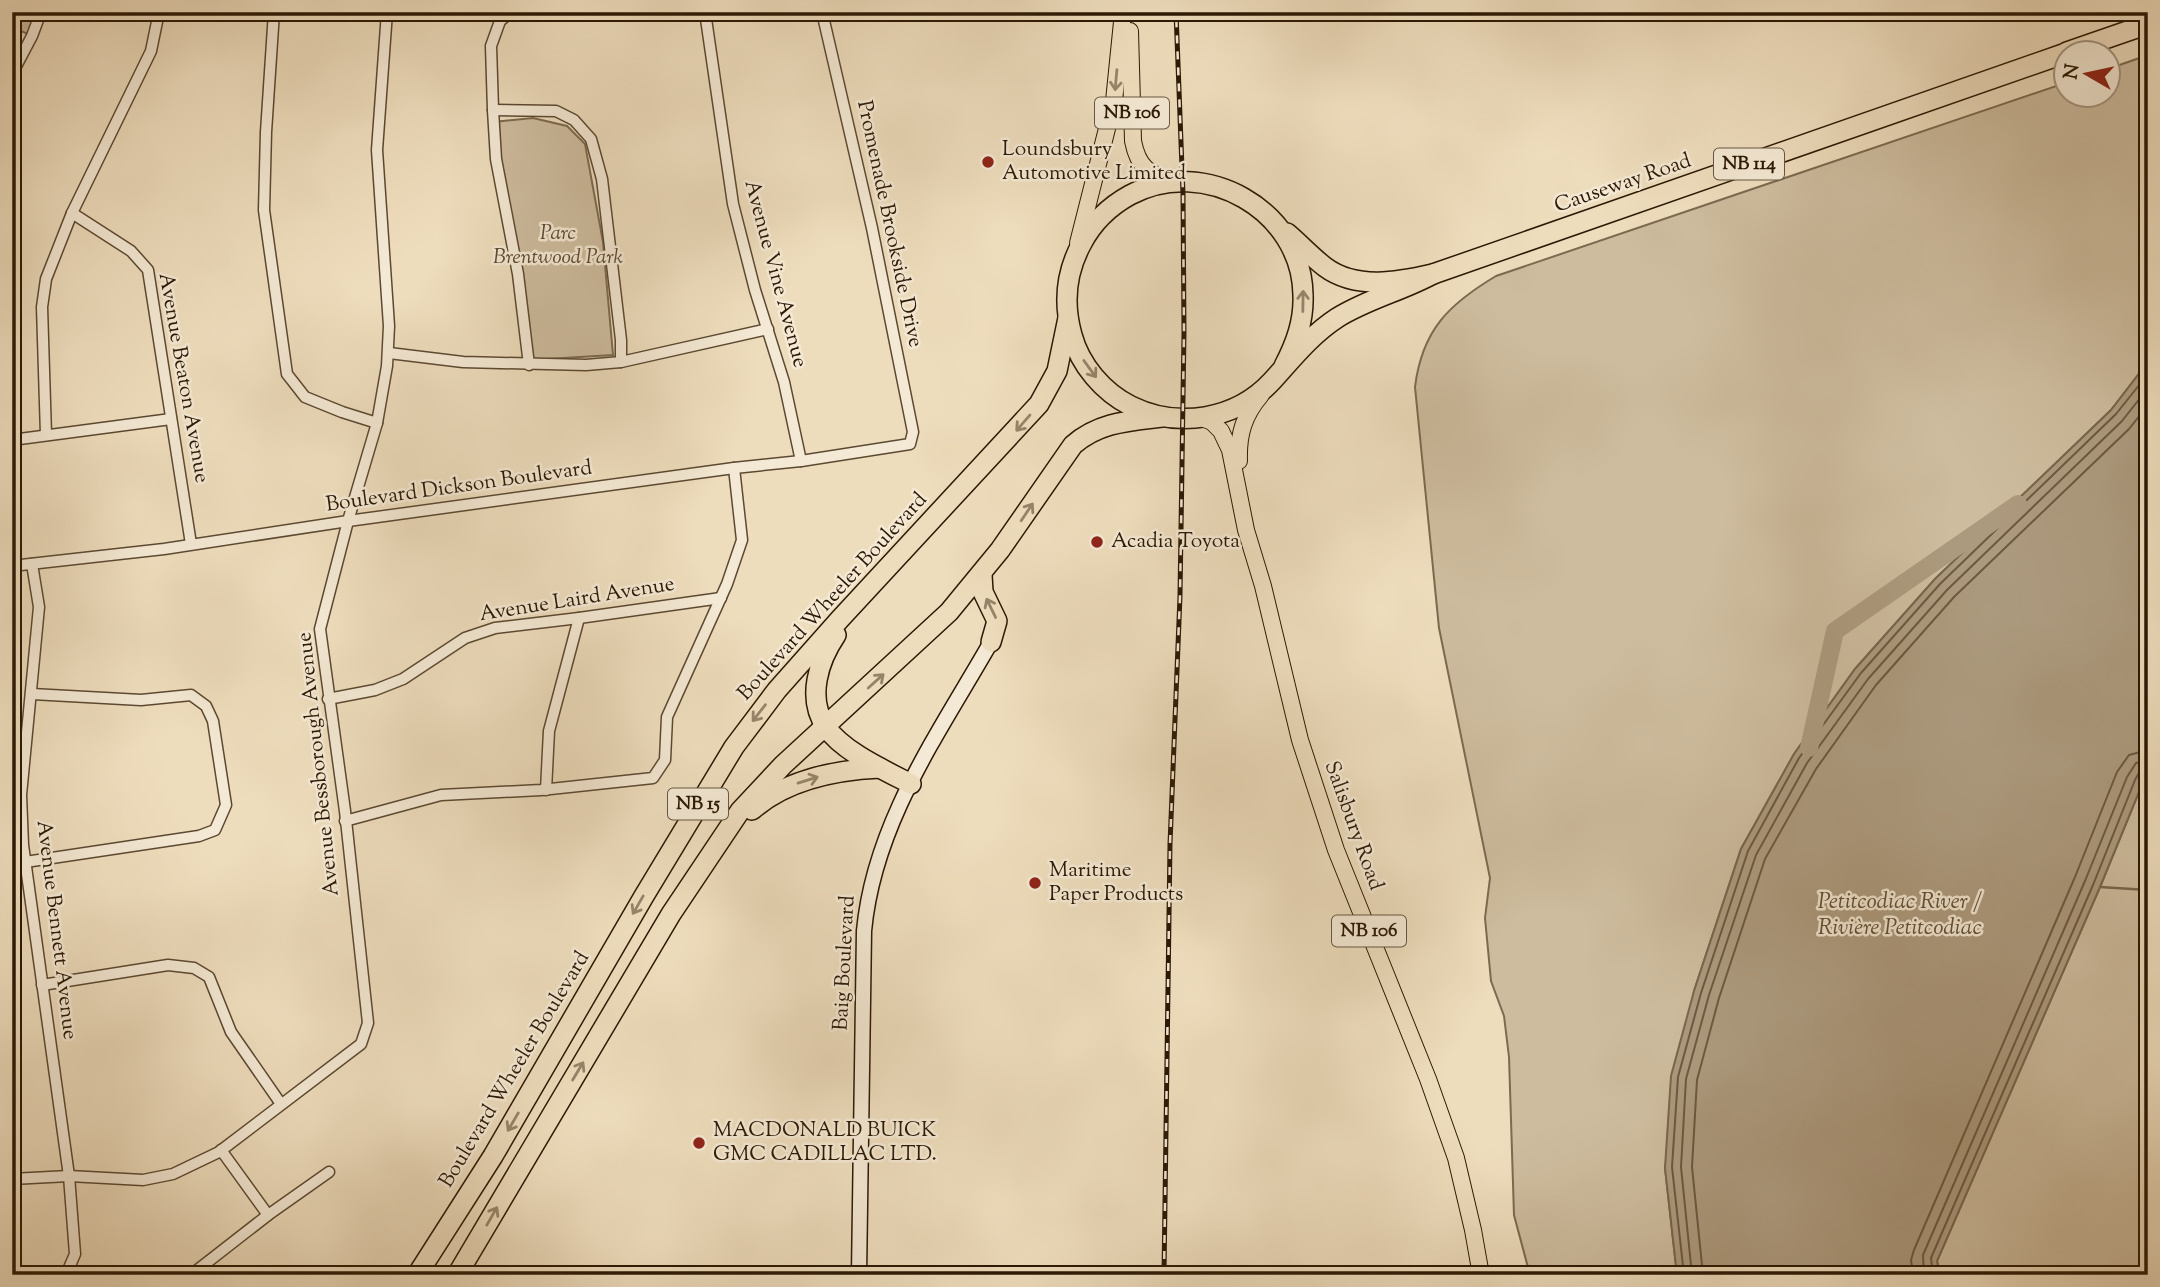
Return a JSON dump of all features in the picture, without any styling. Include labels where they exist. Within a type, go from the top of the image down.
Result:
[{"type":"highway","name":"Causeway Road","points":[[2108,38],[2148,24]]},
{"type":"highway","name":"Causeway Road","points":[[1276,223],[1327,269],[1355,281],[1400,282],[1433,274],[2052,58]]},
{"type":"highway","points":[[1184,181],[1227,189],[1260,208],[1276,223],[1295,256],[1303,293],[1302,319],[1296,343],[1284,366],[1271,382],[1251,399],[1228,411],[1202,418],[1182,419],[1162,417],[1123,402],[1092,374],[1077,347],[1068,318],[1067,286],[1075,255],[1094,225],[1119,202],[1139,191],[1184,181]]},
{"type":"highway","name":"Causeway Road","points":[[1284,366],[1319,330],[1338,317],[1433,274]]},
{"type":"highway","name":"Boulevard Wheeler Boulevard","points":[[417,1275],[494,1156],[644,896],[734,747],[799,664],[1017,431],[1044,398],[1057,371],[1068,318]]},
{"type":"highway","name":"NB 15","points":[[457,1275],[671,914],[752,798],[825,726],[919,642],[982,575],[1080,439],[1103,426],[1162,417]]},
{"type":"highway","points":[[982,575],[983,592],[997,621],[991,642]]},
{"type":"highway","points":[[869,588],[833,639],[819,667],[819,713],[825,726],[841,742],[880,768],[911,784]]},
{"type":"highway","points":[[715,848],[760,803],[780,790],[835,773],[880,768]]},
{"type":"main road","name":"NB 106","points":[[1075,255],[1114,101],[1123,12]]},
{"type":"main road","name":"NB 106","points":[[1129,12],[1133,141],[1136,156],[1151,173],[1161,178],[1184,181]]},
{"type":"main road","name":"Salisbury Road","points":[[1263,586],[1262,552],[1239,460],[1239,443],[1250,407],[1271,382]]},
{"type":"main road","name":"Salisbury Road","points":[[1202,418],[1212,422],[1227,439],[1246,530],[1263,586],[1300,740],[1326,821],[1428,1079],[1456,1158],[1481,1275]]},
{"type":"street","points":[[12,74],[33,36],[41,12]]},
{"type":"street","points":[[46,435],[42,307],[46,279],[72,214],[151,51],[159,12]]},
{"type":"street","points":[[274,12],[264,210],[287,374],[305,397],[377,423]]},
{"type":"street","name":"Avenue Bessborough Avenue","points":[[12,1180],[69,1176],[143,1180],[173,1174],[221,1150],[361,1044],[368,1023],[320,629],[377,423],[389,353],[377,150],[387,12]]},
{"type":"street","points":[[511,12],[500,21],[491,46],[493,110],[496,159],[518,274],[529,365]]},
{"type":"street","name":"Avenue Vine Avenue","points":[[705,12],[733,204],[784,382],[801,461]]},
{"type":"street","name":"Promenade Brookside Drive","points":[[822,12],[872,228],[913,432],[910,444]]},
{"type":"street","points":[[493,110],[556,111],[574,120],[591,139],[602,180],[621,340],[621,362]]},
{"type":"street","name":"Avenue Beaton Avenue","points":[[72,214],[131,251],[148,270],[191,544]]},
{"type":"street","points":[[389,353],[463,362],[529,365],[621,362],[768,329]]},
{"type":"street","points":[[12,440],[172,419]]},
{"type":"street","name":"Boulevard Dickson Boulevard","points":[[12,566],[164,549],[910,444]]},
{"type":"street","points":[[345,821],[441,794],[546,790],[653,778],[665,760],[667,717],[721,598],[742,540],[734,468]]},
{"type":"street","name":"Avenue Bennett Avenue","points":[[32,564],[39,607],[21,795],[25,861],[69,1176],[75,1254],[66,1275]]},
{"type":"street","name":"Avenue Laird Avenue","points":[[328,699],[375,690],[404,679],[465,638],[495,628],[721,598]]},
{"type":"street","points":[[546,790],[549,732],[579,618]]},
{"type":"street","name":"Baig Boulevard","points":[[859,1275],[865,920],[873,875],[896,811],[991,642]]},
{"type":"street","points":[[12,864],[199,836],[215,830],[226,805],[213,721],[206,706],[191,695],[141,700],[32,694]]},
{"type":"street","points":[[42,985],[168,965],[194,968],[209,977],[230,1032],[281,1104]]},
{"type":"street","points":[[221,1150],[268,1215]]},
{"type":"street","points":[[191,1275],[329,1172]]},
{"type":"green space","points":[[12,12],[41,12],[32,36],[12,27]]},
{"type":"green space","points":[[2148,55],[2148,362],[2111,410],[1935,579],[1855,669],[1794,754],[1741,849],[1694,991],[1665,1168],[1677,1275],[1530,1275],[1514,1215],[1509,1057],[1504,1016],[1491,981],[1485,918],[1490,878],[1439,628],[1415,387],[1431,334],[1464,297],[1496,276],[2052,87],[2052,108],[2122,108],[2122,64]]},
{"type":"green space","name":"Parc Brentwood Park","points":[[533,118],[567,126],[585,144],[603,242],[613,355],[530,360],[494,122]]},
{"type":"green space","points":[[2148,770],[2148,1275],[1940,1275],[1937,1261]]},
{"type":"water","name":"Petitcodiac River / Rivière Petitcodiac","points":[[2148,362],[2148,770],[1937,1261],[1940,1275],[1677,1275],[1665,1168],[1671,1076],[1694,991],[1741,849],[1794,754],[1855,669],[1935,579],[2111,410]]},
{"type":"waterway","name":"Petitcodiac River / Rivière Petitcodiac","points":[[1809,748],[1835,631],[2018,504]]},
{"type":"waterway","points":[[2100,887],[2148,890]]},
{"type":"railway","points":[[1164,1275],[1170,844],[1180,596],[1184,332],[1183,194],[1176,12]]},
{"type":"place","name":"Loundsbury Automotive Limited","points":[[988,162]]},
{"type":"place","name":"Acadia Toyota","points":[[1097,542]]},
{"type":"place","name":"Maritime Paper Products","points":[[1035,883]]},
{"type":"place","name":"MACDONALD BUICK GMC CADILLAC LTD.","points":[[699,1143]]}]
